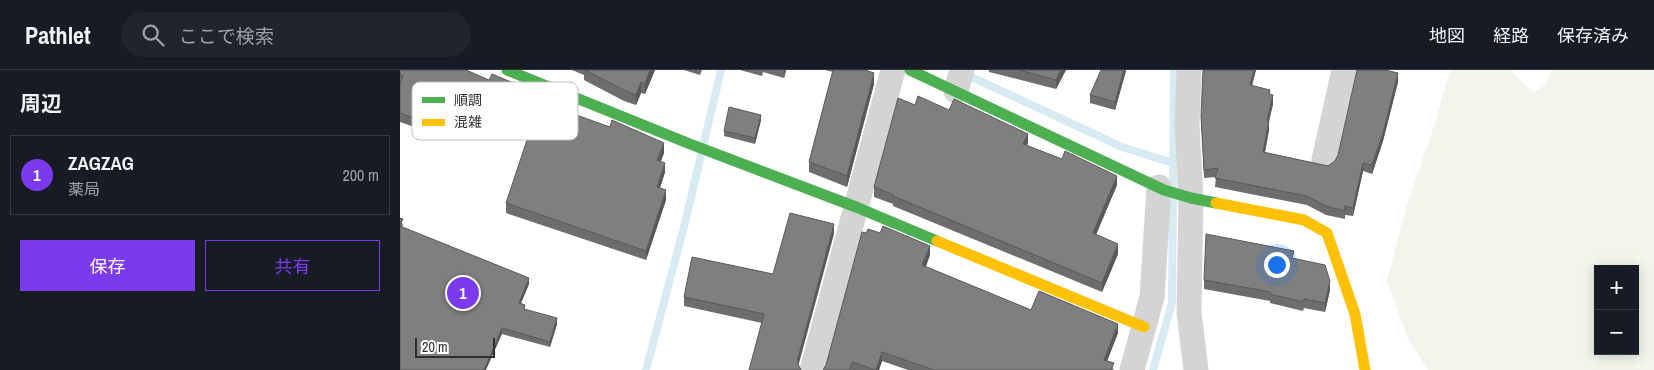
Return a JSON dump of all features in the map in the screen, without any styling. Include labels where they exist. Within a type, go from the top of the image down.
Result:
[{"type":"street","points":[[507,70],[537,82]]},
{"type":"street","points":[[812,370],[893,70]]},
{"type":"street","points":[[910,70],[959,82],[1162,188],[1188,197],[1304,220],[1327,233],[1354,314],[1365,370]]},
{"type":"street","points":[[1189,70],[1187,125],[1189,312],[1196,370]]},
{"type":"street","points":[[1324,160],[1344,70]]},
{"type":"street","points":[[578,99],[690,144],[856,206],[1144,327]]},
{"type":"street","points":[[1132,370],[1152,297],[1162,188]]},
{"type":"shaded area","points":[[1450,70],[1511,70],[1534,93],[1546,84],[1551,70],[1654,70],[1654,370],[1428,370],[1408,339],[1387,281],[1405,211],[1434,126]]},
{"type":"building","points":[[400,70],[466,70],[489,80],[492,74],[511,82],[412,82],[412,117],[400,113],[400,84],[403,76],[400,74]]},
{"type":"building","points":[[585,70],[650,70],[645,84],[641,82],[636,95]]},
{"type":"building","points":[[833,70],[865,70],[874,73],[847,176],[809,162]]},
{"type":"building","points":[[1019,70],[1061,70],[1056,80]]},
{"type":"building","points":[[1101,70],[1124,70],[1115,102],[1090,95]]},
{"type":"building","points":[[1203,70],[1254,70],[1250,85],[1270,90],[1269,94],[1273,95],[1263,152],[1328,166],[1335,161],[1338,155],[1357,70],[1385,70],[1398,73],[1383,133],[1372,165],[1363,163],[1353,208],[1345,206],[1345,211],[1326,206],[1307,196],[1215,178],[1218,168],[1204,170],[1201,116]]},
{"type":"building","points":[[918,96],[949,110],[954,99],[1028,134],[1023,144],[1062,159],[1065,151],[1117,176],[1093,233],[1118,244],[1102,283],[874,187],[898,98],[915,105]]},
{"type":"building","points":[[729,107],[761,115],[755,138],[724,131]]},
{"type":"building","points":[[578,116],[610,127],[612,120],[664,143],[657,160],[665,163],[657,187],[666,190],[646,251],[506,203],[527,140],[578,140]]},
{"type":"building","points":[[790,213],[834,224],[798,358],[801,370],[749,370],[764,314],[684,297],[692,257],[773,274]]},
{"type":"building","points":[[400,226],[529,278],[519,303],[525,305],[524,309],[557,318],[550,342],[502,328],[484,370],[400,370]]},
{"type":"building","points":[[883,226],[930,246],[922,265],[1031,310],[1039,291],[1118,324],[1104,360],[1114,363],[1111,370],[934,370],[882,352],[876,370],[852,362],[850,370],[823,370],[826,365],[862,232],[866,233],[868,229],[880,233]]},
{"type":"building","points":[[1206,234],[1294,251],[1292,258],[1325,265],[1330,281],[1325,303],[1304,299],[1303,302],[1270,294],[1271,292],[1204,280]]},
{"type":"waterway","points":[[646,370],[685,223],[721,70]]},
{"type":"waterway","points":[[1153,370],[1172,303],[1174,70]]},
{"type":"waterway","points":[[965,74],[1122,147],[1173,163]]},
{"type":"traffic: fast","points":[[507,70],[537,82]]},
{"type":"traffic: fast","points":[[910,70],[1164,190],[1216,203]]},
{"type":"traffic: fast","points":[[578,99],[690,144],[856,207],[937,241]]},
{"type":"traffic: slow","points":[[1216,203],[1304,220],[1327,233],[1355,314],[1365,370]]},
{"type":"traffic: slow","points":[[937,241],[1144,327]]},
{"type":"place","name":"ZAGZAG","points":[[463,293]]}]
